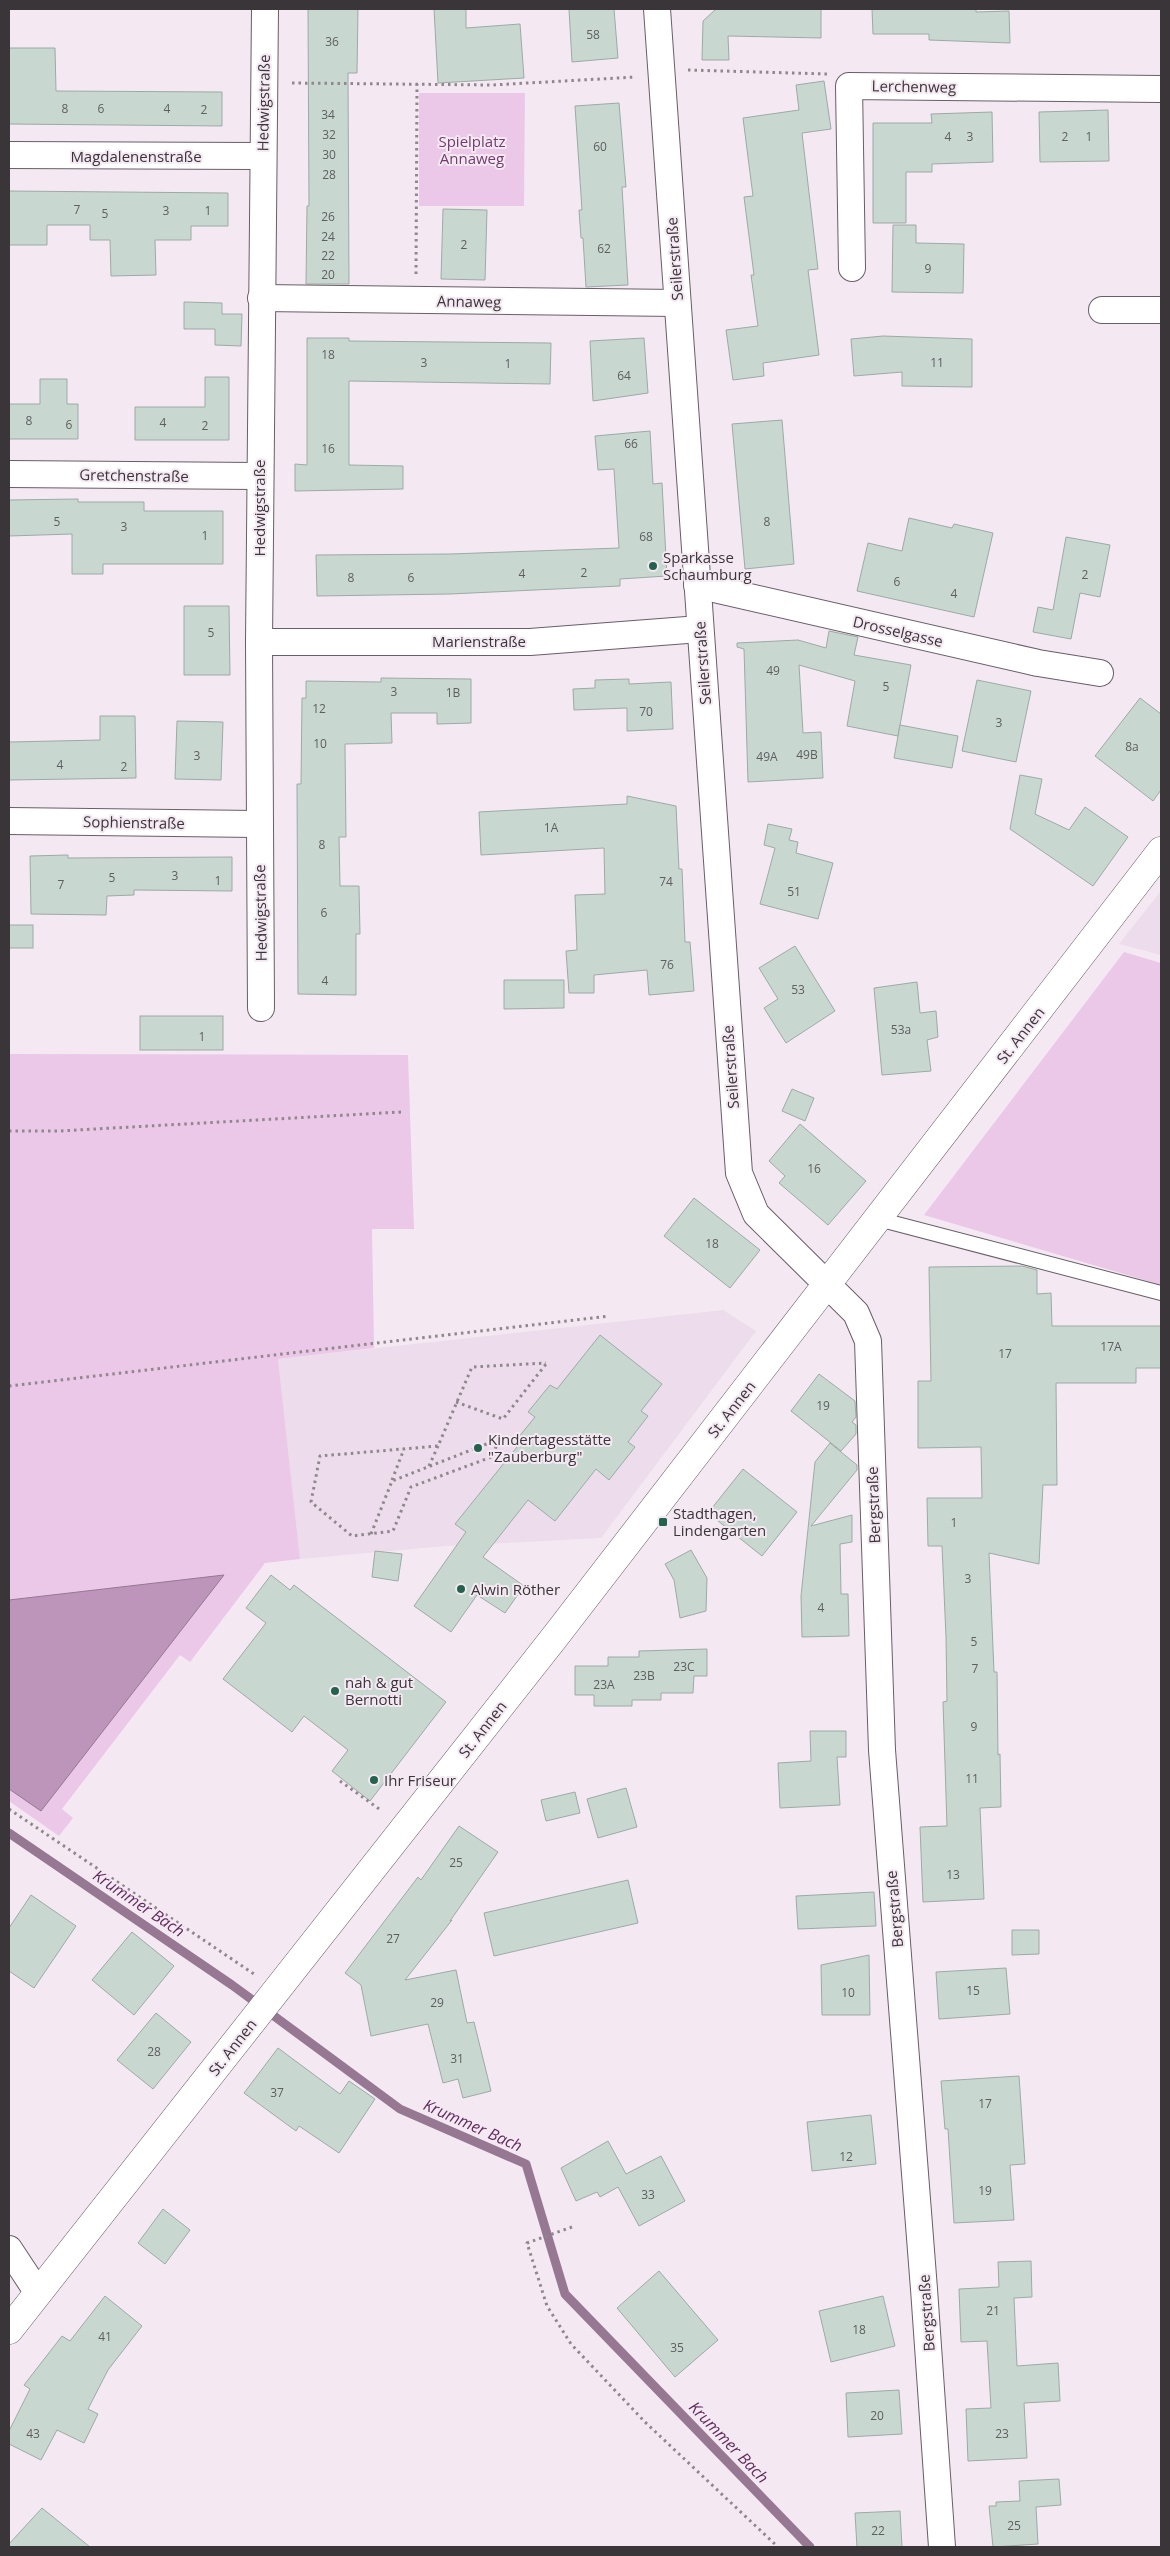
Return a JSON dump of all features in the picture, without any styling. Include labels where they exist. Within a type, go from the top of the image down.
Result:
[{"type":"main road","name":"St. Annen","points":[[9,2330],[404,1828],[827,1285],[1161,851]]},
{"type":"street","name":"Hedwigstraße","points":[[261,1008],[258,642],[265,9]]},
{"type":"street","name":"Seilerstraße","points":[[657,9],[739,1173],[756,1214],[827,1285]]},
{"type":"street","name":"Lerchenweg","points":[[852,268],[849,86],[1161,89]]},
{"type":"street","name":"Magdalenenstraße","points":[[9,155],[262,156]]},
{"type":"street","name":"Annaweg","points":[[261,298],[677,303]]},
{"type":"street","points":[[1102,310],[1161,310]]},
{"type":"street","name":"Gretchenstraße","points":[[9,474],[260,476]]},
{"type":"street","name":"Drosselgasse","points":[[697,585],[1038,663],[1100,673]]},
{"type":"street","name":"Marienstraße","points":[[258,642],[530,642],[700,629]]},
{"type":"street","name":"Sophienstraße","points":[[9,821],[259,824]]},
{"type":"street","name":"Bergstraße","points":[[827,1285],[856,1313],[868,1340],[882,1750],[942,2547]]},
{"type":"street","points":[[9,2249],[38,2293]]},
{"type":"lane","points":[[878,1219],[1161,1293]]},
{"type":"path","points":[[264,83],[492,85],[661,72],[826,73],[849,86]]},
{"type":"path","points":[[415,300],[417,84]]},
{"type":"path","points":[[9,1131],[59,1131],[401,1112]]},
{"type":"path","points":[[9,1386],[609,1316]]},
{"type":"path","points":[[428,1467],[438,1446],[456,1402],[472,1367],[546,1363],[503,1419],[456,1402]]},
{"type":"path","points":[[392,1481],[489,1443],[496,1446],[494,1456],[411,1487],[393,1531],[352,1536],[311,1502],[320,1456],[438,1446]]},
{"type":"path","points":[[371,1534],[404,1448]]},
{"type":"path","points":[[340,1781],[404,1828]]},
{"type":"path","points":[[9,1809],[247,1971],[268,2001]]},
{"type":"path","points":[[572,2228],[528,2243],[547,2306],[571,2344],[645,2422],[778,2547]]},
{"type":"shaded area","points":[[1161,891],[1161,955],[1119,944]]},
{"type":"shaded area","name":"Kindertagesstätte \"Zauberburg\"","points":[[723,1310],[756,1331],[601,1538],[446,1546],[300,1559],[278,1359]]},
{"type":"shaded area","points":[[224,1575],[41,1811],[9,1789],[9,1600]]},
{"type":"green space","name":"Spielplatz Annaweg","points":[[419,93],[525,93],[524,206],[419,206]]},
{"type":"green space","points":[[1124,952],[1161,963],[1161,1285],[924,1215]]},
{"type":"green space","points":[[9,1054],[408,1055],[414,1229],[372,1229],[374,1348],[278,1359],[300,1559],[265,1563],[190,1662],[180,1655],[62,1809],[73,1818],[59,1836],[9,1801]]},
{"type":"building","points":[[308,9],[358,9],[357,73],[348,73],[349,284],[306,284],[307,206],[309,206]]},
{"type":"building","points":[[434,9],[466,9],[466,28],[520,24],[524,78],[438,83]]},
{"type":"building","points":[[569,9],[614,9],[618,58],[572,62]]},
{"type":"building","points":[[716,9],[821,9],[821,38],[728,36],[729,60],[702,60],[703,21]]},
{"type":"building","points":[[872,9],[976,9],[976,12],[1009,11],[1010,43],[929,40],[929,34],[873,34]]},
{"type":"building","points":[[9,48],[55,48],[56,91],[222,92],[222,126],[9,124]]},
{"type":"building","points":[[824,81],[831,129],[802,133],[818,269],[808,270],[819,355],[763,363],[764,376],[733,380],[726,330],[758,326],[751,275],[754,275],[744,197],[753,196],[743,118],[799,110],[796,85]]},
{"type":"building","points":[[619,103],[626,187],[622,187],[628,285],[586,287],[579,210],[582,210],[575,106]]},
{"type":"building","points":[[1108,110],[1109,161],[1040,162],[1039,112]]},
{"type":"building","points":[[992,112],[993,162],[932,164],[932,172],[906,172],[906,223],[873,223],[873,123],[932,123],[931,114]]},
{"type":"building","points":[[9,191],[228,193],[228,226],[191,226],[191,240],[155,240],[156,275],[111,276],[110,240],[90,240],[90,225],[47,225],[47,245],[9,245]]},
{"type":"building","points":[[443,209],[487,210],[485,280],[441,279]]},
{"type":"building","points":[[893,225],[916,225],[916,243],[964,244],[963,293],[892,292]]},
{"type":"building","points":[[184,302],[222,303],[222,314],[242,314],[241,346],[215,345],[215,329],[184,329]]},
{"type":"building","points":[[883,336],[972,339],[972,387],[902,386],[902,372],[854,376],[851,339]]},
{"type":"building","points":[[307,338],[349,338],[349,341],[551,343],[550,384],[349,381],[349,465],[403,466],[403,489],[295,491],[295,464],[307,465]]},
{"type":"building","points":[[644,338],[648,393],[593,401],[590,341]]},
{"type":"building","points":[[205,377],[229,377],[229,440],[135,440],[135,407],[205,407]]},
{"type":"building","points":[[40,379],[67,379],[67,404],[78,404],[78,439],[9,439],[9,404],[40,404]]},
{"type":"building","points":[[782,420],[794,564],[745,569],[732,424]]},
{"type":"building","points":[[650,431],[653,484],[662,483],[667,576],[620,579],[620,586],[450,594],[317,596],[316,555],[450,554],[619,548],[614,469],[598,470],[595,436]]},
{"type":"building","points":[[78,499],[78,502],[144,502],[144,511],[223,511],[223,564],[103,564],[103,574],[72,574],[72,534],[9,536],[9,500]]},
{"type":"building","points":[[909,518],[952,528],[954,524],[993,533],[974,617],[857,591],[868,543],[902,551]]},
{"type":"building","points":[[1066,537],[1110,545],[1100,597],[1080,593],[1071,639],[1033,632],[1038,607],[1053,610]]},
{"type":"building","points":[[184,606],[229,606],[230,675],[184,675]]},
{"type":"building","points":[[829,631],[858,637],[854,655],[911,665],[898,736],[847,726],[855,681],[799,665],[803,733],[821,732],[823,778],[748,782],[744,649],[737,647],[737,643],[798,640],[826,648]]},
{"type":"building","points":[[381,678],[471,679],[471,723],[437,724],[437,713],[391,713],[392,743],[345,744],[346,837],[339,837],[340,886],[359,886],[360,934],[356,934],[356,995],[298,994],[297,784],[301,784],[302,698],[306,698],[306,681],[381,682]]},
{"type":"building","points":[[629,679],[629,684],[671,682],[673,729],[627,731],[627,708],[574,710],[573,689],[595,688],[595,680]]},
{"type":"building","points":[[977,680],[1031,691],[1016,762],[962,751]]},
{"type":"building","points":[[1140,698],[1161,714],[1161,790],[1153,801],[1095,756]]},
{"type":"building","points":[[100,716],[135,716],[136,778],[9,780],[9,742],[100,740]]},
{"type":"building","points":[[177,721],[223,722],[221,780],[175,779]]},
{"type":"building","points":[[900,725],[958,736],[952,768],[894,758]]},
{"type":"building","points":[[1020,775],[1042,779],[1035,814],[1069,830],[1085,807],[1128,837],[1093,886],[1010,829]]},
{"type":"building","points":[[627,796],[676,806],[679,869],[682,869],[685,942],[690,942],[694,991],[649,995],[647,970],[594,975],[594,993],[569,993],[566,951],[577,950],[575,895],[605,894],[604,848],[481,855],[479,812],[627,804]]},
{"type":"building","points":[[768,824],[792,829],[789,840],[798,842],[796,853],[833,863],[818,919],[760,904],[775,848],[764,845]]},
{"type":"building","points":[[68,855],[68,858],[232,857],[232,891],[134,890],[134,895],[107,896],[106,915],[31,914],[30,856]]},
{"type":"building","points":[[9,925],[33,925],[33,948],[9,948]]},
{"type":"building","points":[[795,946],[835,1011],[786,1043],[764,1008],[778,999],[759,968]]},
{"type":"building","points":[[504,980],[564,980],[564,1008],[504,1009]]},
{"type":"building","points":[[917,982],[920,1013],[936,1011],[938,1037],[927,1040],[931,1071],[882,1075],[874,988]]},
{"type":"building","points":[[140,1016],[223,1016],[223,1050],[140,1050]]},
{"type":"building","points":[[792,1089],[814,1098],[805,1121],[782,1111]]},
{"type":"building","points":[[800,1124],[866,1181],[828,1225],[779,1183],[785,1176],[769,1161]]},
{"type":"building","points":[[694,1198],[760,1250],[730,1288],[664,1236]]},
{"type":"building","points":[[1022,1266],[1037,1270],[1037,1294],[1051,1293],[1052,1326],[1161,1326],[1161,1368],[1136,1368],[1136,1383],[1056,1383],[1057,1485],[1043,1485],[1039,1564],[989,1553],[994,1672],[997,1672],[1001,1807],[980,1808],[984,1899],[923,1902],[920,1827],[947,1826],[943,1702],[947,1701],[946,1637],[942,1546],[928,1546],[927,1498],[982,1498],[981,1447],[918,1448],[918,1381],[931,1381],[929,1267]]},
{"type":"building","points":[[600,1335],[662,1384],[641,1411],[648,1416],[628,1442],[635,1447],[609,1480],[596,1469],[555,1521],[528,1500],[483,1557],[524,1586],[505,1613],[477,1595],[451,1632],[414,1606],[466,1532],[455,1524],[517,1447],[513,1444],[535,1417],[528,1412],[550,1385],[557,1389]]},
{"type":"building","points":[[819,1374],[855,1401],[856,1417],[852,1422],[856,1425],[856,1434],[841,1451],[791,1411]]},
{"type":"building","points":[[830,1443],[857,1465],[857,1470],[811,1526],[852,1515],[852,1542],[840,1544],[841,1594],[848,1594],[849,1636],[802,1637],[801,1596],[815,1462]]},
{"type":"building","points":[[743,1469],[797,1512],[762,1556],[708,1513]]},
{"type":"building","points":[[691,1550],[707,1578],[706,1611],[680,1618],[674,1580],[665,1564]]},
{"type":"building","points":[[375,1551],[402,1554],[398,1581],[372,1577]]},
{"type":"building","name":"nah & gut Bernotti","points":[[271,1575],[290,1590],[294,1585],[446,1702],[370,1801],[332,1771],[348,1750],[304,1716],[292,1732],[223,1679],[266,1623],[246,1608]]},
{"type":"building","points":[[707,1649],[707,1676],[694,1676],[693,1693],[661,1693],[661,1700],[632,1700],[632,1706],[594,1706],[594,1695],[575,1695],[575,1666],[608,1666],[608,1657],[639,1657],[639,1651]]},
{"type":"building","points":[[810,1731],[846,1731],[846,1757],[837,1757],[840,1805],[780,1808],[778,1763],[811,1761]]},
{"type":"building","points":[[626,1788],[637,1827],[598,1838],[587,1799]]},
{"type":"building","points":[[575,1792],[580,1813],[546,1821],[541,1800]]},
{"type":"building","points":[[459,1826],[498,1852],[450,1921],[452,1920],[405,1980],[456,1970],[467,2023],[474,2022],[491,2091],[463,2098],[458,2079],[443,2083],[428,2024],[371,2036],[361,1985],[345,1973],[418,1877],[421,1880]]},
{"type":"building","points":[[628,1880],[638,1923],[494,1956],[484,1913]]},
{"type":"building","points":[[874,1892],[876,1926],[798,1929],[796,1896]]},
{"type":"building","points":[[31,1895],[76,1926],[34,1988],[9,1971],[9,1928]]},
{"type":"building","points":[[1012,1930],[1039,1930],[1039,1954],[1012,1955]]},
{"type":"building","points":[[132,1932],[174,1966],[134,2015],[92,1980]]},
{"type":"building","points":[[869,1955],[870,2015],[822,2015],[821,1965]]},
{"type":"building","points":[[1006,1968],[1010,2014],[939,2019],[936,1972]]},
{"type":"building","points":[[156,2013],[191,2042],[153,2089],[117,2060]]},
{"type":"building","points":[[278,2048],[340,2094],[349,2081],[375,2099],[339,2153],[299,2126],[296,2131],[244,2093]]},
{"type":"building","points":[[1019,2076],[1025,2164],[1010,2165],[1014,2220],[954,2223],[948,2129],[945,2129],[941,2081]]},
{"type":"building","points":[[871,2115],[876,2164],[812,2171],[807,2122]]},
{"type":"building","points":[[608,2141],[626,2174],[661,2156],[685,2201],[639,2226],[618,2187],[600,2197],[597,2192],[576,2201],[561,2168]]},
{"type":"building","points":[[163,2209],[190,2230],[165,2264],[138,2243]]},
{"type":"building","points":[[1031,2261],[1032,2297],[1014,2298],[1017,2366],[1058,2363],[1060,2401],[1024,2403],[1027,2458],[968,2461],[966,2409],[991,2408],[987,2341],[961,2342],[959,2289],[999,2287],[998,2262]]},
{"type":"building","points":[[659,2271],[718,2340],[675,2377],[617,2308]]},
{"type":"building","points":[[105,2296],[142,2326],[108,2370],[88,2409],[98,2414],[84,2443],[57,2430],[41,2460],[9,2444],[9,2431],[30,2389],[24,2385],[62,2336],[70,2341]]},
{"type":"building","points":[[883,2296],[895,2346],[831,2362],[819,2311]]},
{"type":"building","points":[[899,2390],[902,2434],[848,2437],[846,2393]]},
{"type":"building","points":[[1059,2479],[1061,2505],[1036,2507],[1038,2544],[993,2547],[989,2506],[996,2506],[996,2502],[1020,2501],[1019,2481]]},
{"type":"building","points":[[42,2508],[90,2547],[9,2547],[9,2544]]},
{"type":"building","points":[[900,2511],[902,2547],[857,2547],[855,2513]]},
{"type":"waterway","name":"Krummer Bach","points":[[9,1833],[232,1985],[400,2109],[526,2164],[565,2294],[810,2547]]},
{"type":"place","name":"Sparkasse Schaumburg","points":[[653,566]]},
{"type":"place","name":"Kindertagesstätte \"Zauberburg\"","points":[[478,1448]]},
{"type":"place","name":"Stadthagen, Lindengarten","points":[[663,1522]]},
{"type":"place","name":"Alwin Röther","points":[[461,1589]]},
{"type":"place","name":"nah & gut Bernotti","points":[[335,1691]]},
{"type":"place","name":"Ihr Friseur","points":[[374,1780]]}]
